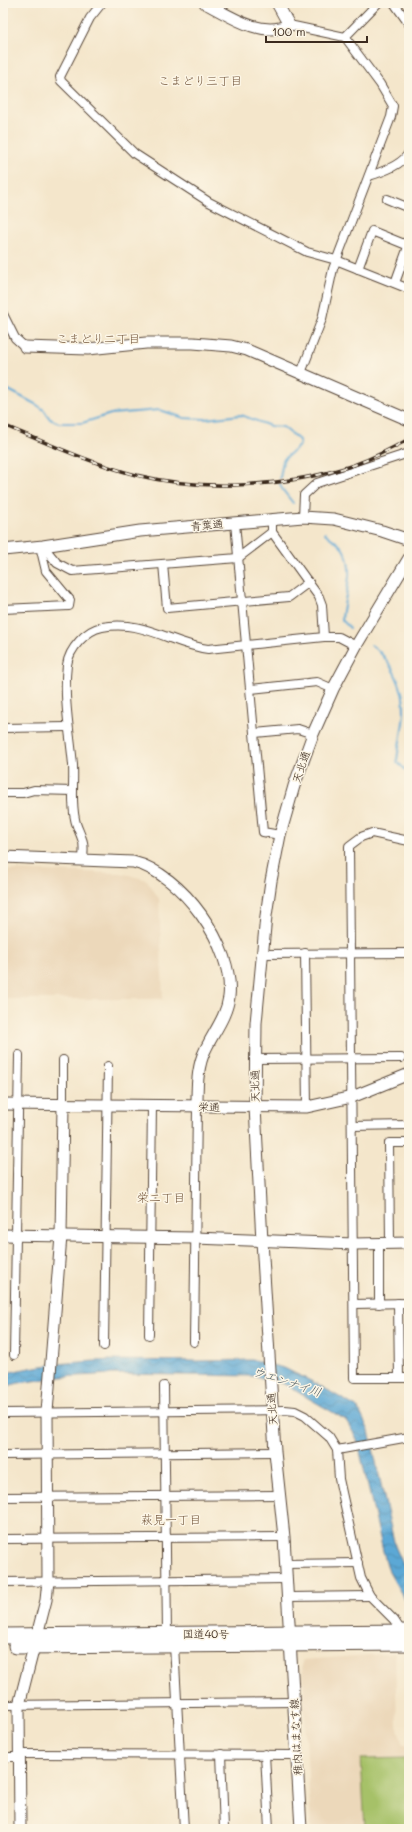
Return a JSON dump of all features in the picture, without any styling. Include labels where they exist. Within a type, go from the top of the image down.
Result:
[{"type":"highway","name":"国道40号","points":[[3,1647],[36,1641],[290,1639],[407,1635]]},
{"type":"highway","name":"国道40号","points":[[3,1636],[36,1641]]},
{"type":"street","points":[[102,3],[90,18],[62,72],[61,81],[135,154],[210,202],[307,252],[336,260],[409,288]]},
{"type":"street","points":[[205,3],[242,23],[256,28],[268,30],[289,25],[345,38],[380,84],[393,106],[391,117],[336,260],[322,319],[301,373]]},
{"type":"street","points":[[276,3],[289,25]]},
{"type":"street","points":[[345,38],[378,3]]},
{"type":"street","points":[[394,3],[409,24]]},
{"type":"street","points":[[369,176],[377,174],[404,160],[409,152]]},
{"type":"street","points":[[386,199],[409,208]]},
{"type":"street","points":[[358,269],[372,231],[409,245],[395,283]]},
{"type":"street","points":[[3,314],[15,338],[25,347],[70,350],[146,344],[193,343],[225,345],[246,350],[409,420]]},
{"type":"street","points":[[303,517],[304,495],[317,483],[409,453]]},
{"type":"street","name":"青葉通","points":[[3,550],[42,546],[140,531],[303,517],[334,519],[382,531],[409,540]]},
{"type":"street","points":[[272,519],[272,532],[319,597],[322,605],[324,637]]},
{"type":"street","points":[[235,523],[263,832],[280,835]]},
{"type":"street","points":[[42,546],[57,563],[72,571],[238,558],[272,532]]},
{"type":"street","points":[[3,609],[69,606],[70,600],[46,571],[42,546]]},
{"type":"street","name":"天北通","points":[[290,1639],[284,1537],[272,1410],[255,1107],[254,1060],[266,916],[280,835],[313,734],[333,689],[356,646],[409,558]]},
{"type":"street","points":[[163,564],[167,608],[242,600],[289,597],[309,582]]},
{"type":"street","points":[[83,860],[83,840],[75,820],[73,765],[67,727],[67,664],[74,648],[91,632],[102,627],[133,627],[146,629],[197,648],[208,649],[324,637],[339,638],[356,646]]},
{"type":"street","points":[[251,689],[317,682],[333,689]]},
{"type":"street","points":[[3,728],[67,727]]},
{"type":"street","points":[[255,733],[298,729],[313,734]]},
{"type":"street","points":[[3,793],[23,793],[34,790],[73,791]]},
{"type":"street","points":[[409,841],[372,833],[349,846],[354,1244],[354,1378],[409,1378]]},
{"type":"street","points":[[3,857],[133,862],[150,867],[191,901],[205,920],[216,940],[226,964],[230,981],[226,1011],[203,1056],[197,1083],[194,1342]]},
{"type":"street","points":[[305,953],[307,1107]]},
{"type":"street","points":[[262,954],[409,953]]},
{"type":"street","points":[[14,1355],[19,1055]]},
{"type":"street","points":[[254,1060],[401,1058]]},
{"type":"street","points":[[20,1829],[19,1705],[46,1600],[48,1581],[47,1412],[61,1236],[63,1060]]},
{"type":"street","points":[[104,1346],[108,1066]]},
{"type":"street","name":"栄通","points":[[3,1104],[307,1107],[329,1104],[352,1097],[409,1074]]},
{"type":"street","points":[[149,1335],[152,1106]]},
{"type":"street","points":[[352,1126],[409,1125]]},
{"type":"street","points":[[380,1304],[385,1243],[389,1143],[409,1143]]},
{"type":"street","points":[[3,1235],[195,1238],[354,1244],[409,1243]]},
{"type":"street","points":[[398,1303],[399,1378]]},
{"type":"street","points":[[354,1304],[409,1303]]},
{"type":"street","points":[[164,1386],[166,1580],[170,1639],[178,1703],[184,1829]]},
{"type":"street","points":[[3,1413],[294,1411],[305,1416],[342,1450]]},
{"type":"street","points":[[342,1450],[409,1437]]},
{"type":"street","points":[[342,1450],[339,1479],[358,1563],[366,1591],[407,1635]]},
{"type":"street","points":[[3,1455],[275,1452]]},
{"type":"street","points":[[3,1498],[280,1495]]},
{"type":"street","points":[[3,1539],[284,1537]]},
{"type":"street","points":[[285,1564],[358,1563]]},
{"type":"street","points":[[3,1582],[286,1579]]},
{"type":"street","points":[[287,1597],[370,1596]]},
{"type":"street","name":"稚内はまなす線","points":[[290,1639],[301,1829]]},
{"type":"street","points":[[3,1705],[294,1702]]},
{"type":"street","points":[[220,1754],[224,1829]]},
{"type":"street","points":[[265,1754],[269,1829]]},
{"type":"street","points":[[3,1757],[19,1755],[296,1755]]},
{"type":"shaded area","points":[[3,870],[121,873],[147,880],[159,899],[163,999],[3,999]]},
{"type":"shaded area","points":[[395,1653],[397,1725],[402,1743],[409,1747],[409,1829],[311,1829],[303,1660]]},
{"type":"green space","points":[[409,1758],[409,1829],[365,1829],[361,1759]]},
{"type":"water","name":"ウエンナイ川","points":[[112,1360],[252,1360],[284,1368],[317,1384],[358,1408],[369,1431],[395,1546],[409,1578],[409,1607],[389,1572],[357,1439],[346,1420],[284,1384],[254,1376],[113,1374],[61,1377],[19,1383],[3,1387],[3,1374],[58,1364]]},
{"type":"waterway","points":[[3,387],[37,405],[44,410],[50,419],[59,423],[82,423],[111,414],[160,410],[184,418],[205,419],[241,415],[270,426],[283,427],[299,440],[300,445],[283,460],[280,478]]},
{"type":"waterway","points":[[280,484],[293,503]]},
{"type":"waterway","points":[[325,533],[343,549],[347,557],[349,575],[342,620],[350,628]]},
{"type":"waterway","points":[[371,645],[378,650],[390,665],[395,673],[402,692],[404,701],[404,716],[397,762],[409,773]]},
{"type":"railway","points":[[3,425],[85,459],[136,475],[190,484],[218,485],[246,485],[274,482],[328,472],[354,465],[389,450],[409,439]]},
{"type":"district","name":"こまどり三丁目","points":[[200,81]]},
{"type":"district","name":"こまどり二丁目","points":[[98,339]]},
{"type":"district","name":"栄二丁目","points":[[161,1198]]},
{"type":"district","name":"萩見一丁目","points":[[171,1520]]}]
